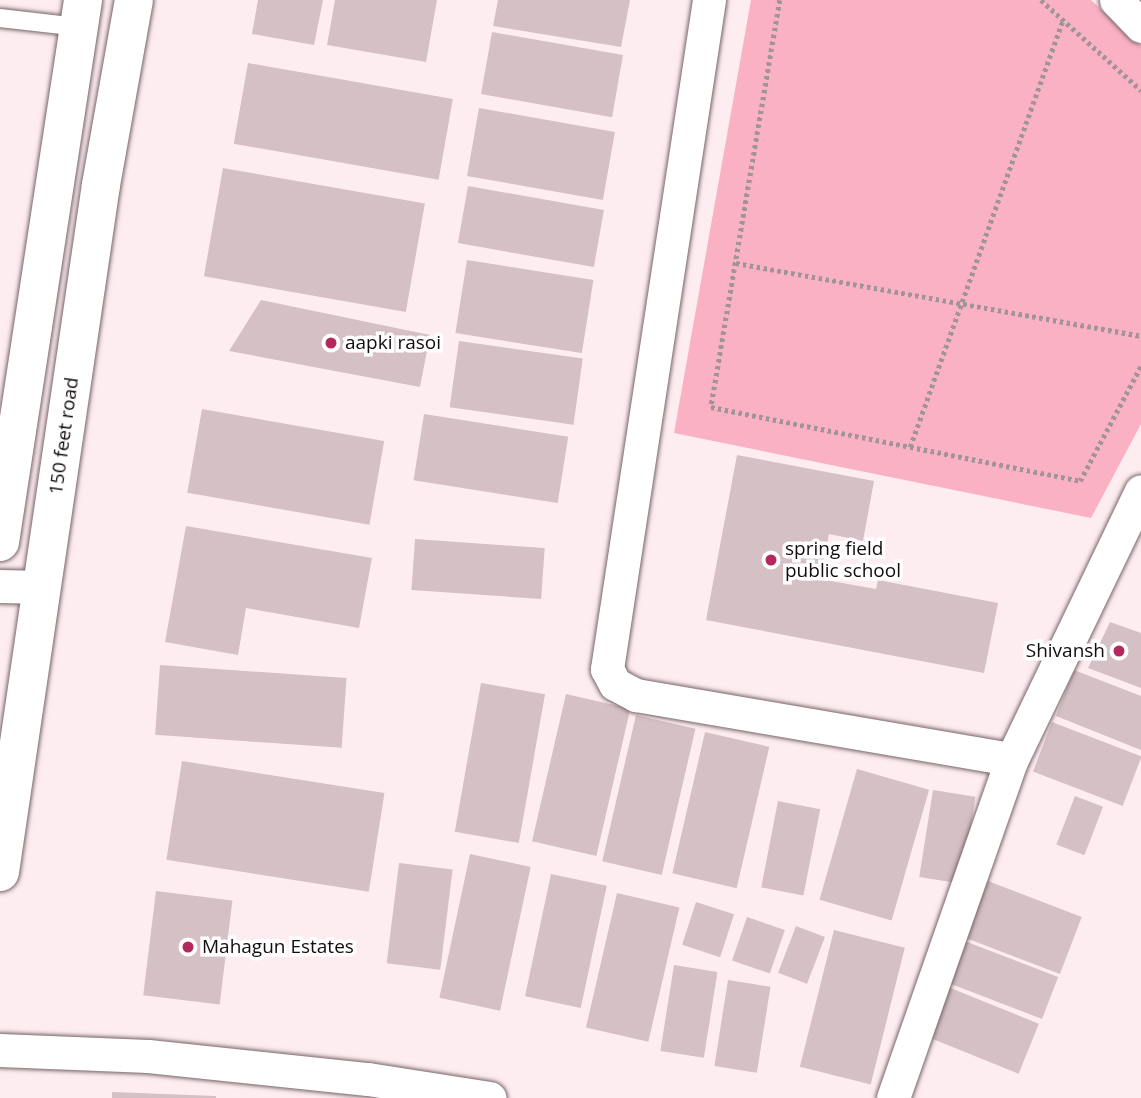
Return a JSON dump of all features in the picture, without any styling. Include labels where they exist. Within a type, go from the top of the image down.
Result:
[{"type":"street","name":"150 feet road","points":[[0,872],[134,0]]},
{"type":"street","points":[[709,0],[607,669],[615,684],[636,695],[1012,759]]},
{"type":"street","points":[[1116,0],[1141,26]]},
{"type":"street","points":[[0,542],[81,13]]},
{"type":"street","points":[[893,1098],[1012,759],[1141,491]]},
{"type":"street","points":[[0,586],[42,587]]},
{"type":"street","points":[[0,1050],[148,1056],[368,1079],[490,1098]]},
{"type":"lane","points":[[0,18],[81,13]]},
{"type":"path","points":[[780,0],[711,407],[1080,481],[1141,366]]},
{"type":"path","points":[[1041,0],[1141,90]]},
{"type":"path","points":[[910,447],[1063,20]]},
{"type":"path","points":[[736,263],[1141,336]]},
{"type":"shaded area","points":[[751,0],[1091,0],[1141,46],[1141,424],[1091,518],[674,433]]},
{"type":"building","points":[[258,0],[323,0],[314,45],[252,34]]},
{"type":"building","points":[[335,0],[437,0],[426,62],[327,45]]},
{"type":"building","points":[[498,0],[630,0],[621,47],[493,26]]},
{"type":"building","points":[[492,32],[623,55],[612,117],[481,94]]},
{"type":"building","points":[[248,63],[453,99],[439,180],[234,144]]},
{"type":"building","points":[[479,108],[615,132],[603,200],[467,176]]},
{"type":"building","points":[[223,168],[425,204],[406,312],[204,276]]},
{"type":"building","points":[[468,186],[604,210],[594,267],[458,243]]},
{"type":"building","points":[[467,260],[593,280],[582,353],[455,333]]},
{"type":"building","name":"aapki rasoi","points":[[261,300],[430,335],[420,387],[229,351]]},
{"type":"building","points":[[459,341],[583,358],[573,425],[450,407]]},
{"type":"building","points":[[202,409],[384,441],[369,525],[187,493]]},
{"type":"building","points":[[424,414],[568,437],[558,503],[414,480]]},
{"type":"building","name":"spring field public school","points":[[737,455],[874,481],[863,541],[829,534],[820,579],[876,589],[878,580],[998,603],[984,673],[706,620]]},
{"type":"building","points":[[186,526],[372,558],[359,628],[246,608],[238,655],[165,642]]},
{"type":"building","points":[[415,539],[545,548],[541,599],[411,590]]},
{"type":"building","name":"Shivansh","points":[[1110,622],[1141,633],[1141,688],[1088,668]]},
{"type":"building","points":[[160,665],[347,678],[342,748],[155,735]]},
{"type":"building","points":[[1074,670],[1141,696],[1141,750],[1056,716]]},
{"type":"building","points":[[481,683],[545,694],[519,843],[455,832]]},
{"type":"building","points":[[566,694],[630,709],[596,856],[532,841]]},
{"type":"building","points":[[636,715],[695,729],[662,875],[602,861]]},
{"type":"building","points":[[1052,722],[1141,756],[1123,806],[1033,771]]},
{"type":"building","points":[[705,732],[769,747],[737,888],[672,873]]},
{"type":"building","points":[[182,761],[384,793],[369,892],[166,860]]},
{"type":"building","points":[[857,769],[929,790],[892,920],[820,900]]},
{"type":"building","points":[[933,790],[975,797],[962,884],[919,877]]},
{"type":"building","points":[[1075,796],[1103,807],[1084,855],[1056,845]]},
{"type":"building","points":[[778,801],[820,809],[803,896],[761,887]]},
{"type":"building","points":[[470,854],[531,867],[500,1011],[439,998]]},
{"type":"building","points":[[399,863],[453,870],[440,970],[387,963]]},
{"type":"building","points":[[551,874],[607,886],[581,1008],[525,996]]},
{"type":"building","points":[[980,878],[1082,917],[1060,974],[958,935]]},
{"type":"building","name":"Mahagun Estates","points":[[156,891],[232,900],[220,1005],[143,995]]},
{"type":"building","points":[[617,893],[679,907],[648,1042],[586,1027]]},
{"type":"building","points":[[696,902],[734,914],[720,957],[682,945]]},
{"type":"building","points":[[747,917],[785,930],[770,974],[732,960]]},
{"type":"building","points":[[796,926],[825,937],[807,984],[778,973]]},
{"type":"building","points":[[834,930],[905,948],[871,1084],[800,1067]]},
{"type":"building","points":[[962,940],[1058,977],[1042,1019],[946,982]]},
{"type":"building","points":[[674,965],[717,972],[704,1058],[660,1051]]},
{"type":"building","points":[[728,980],[770,987],[757,1073],[714,1066]]},
{"type":"building","points":[[948,987],[1039,1024],[1019,1074],[928,1037]]},
{"type":"building","points":[[112,1092],[216,1096],[216,1098],[112,1098]]},
{"type":"place","name":"aapki rasoi","points":[[331,343]]},
{"type":"place","name":"spring field public school","points":[[771,560]]},
{"type":"place","name":"Shivansh","points":[[1119,651]]},
{"type":"place","name":"Mahagun Estates","points":[[188,947]]}]
